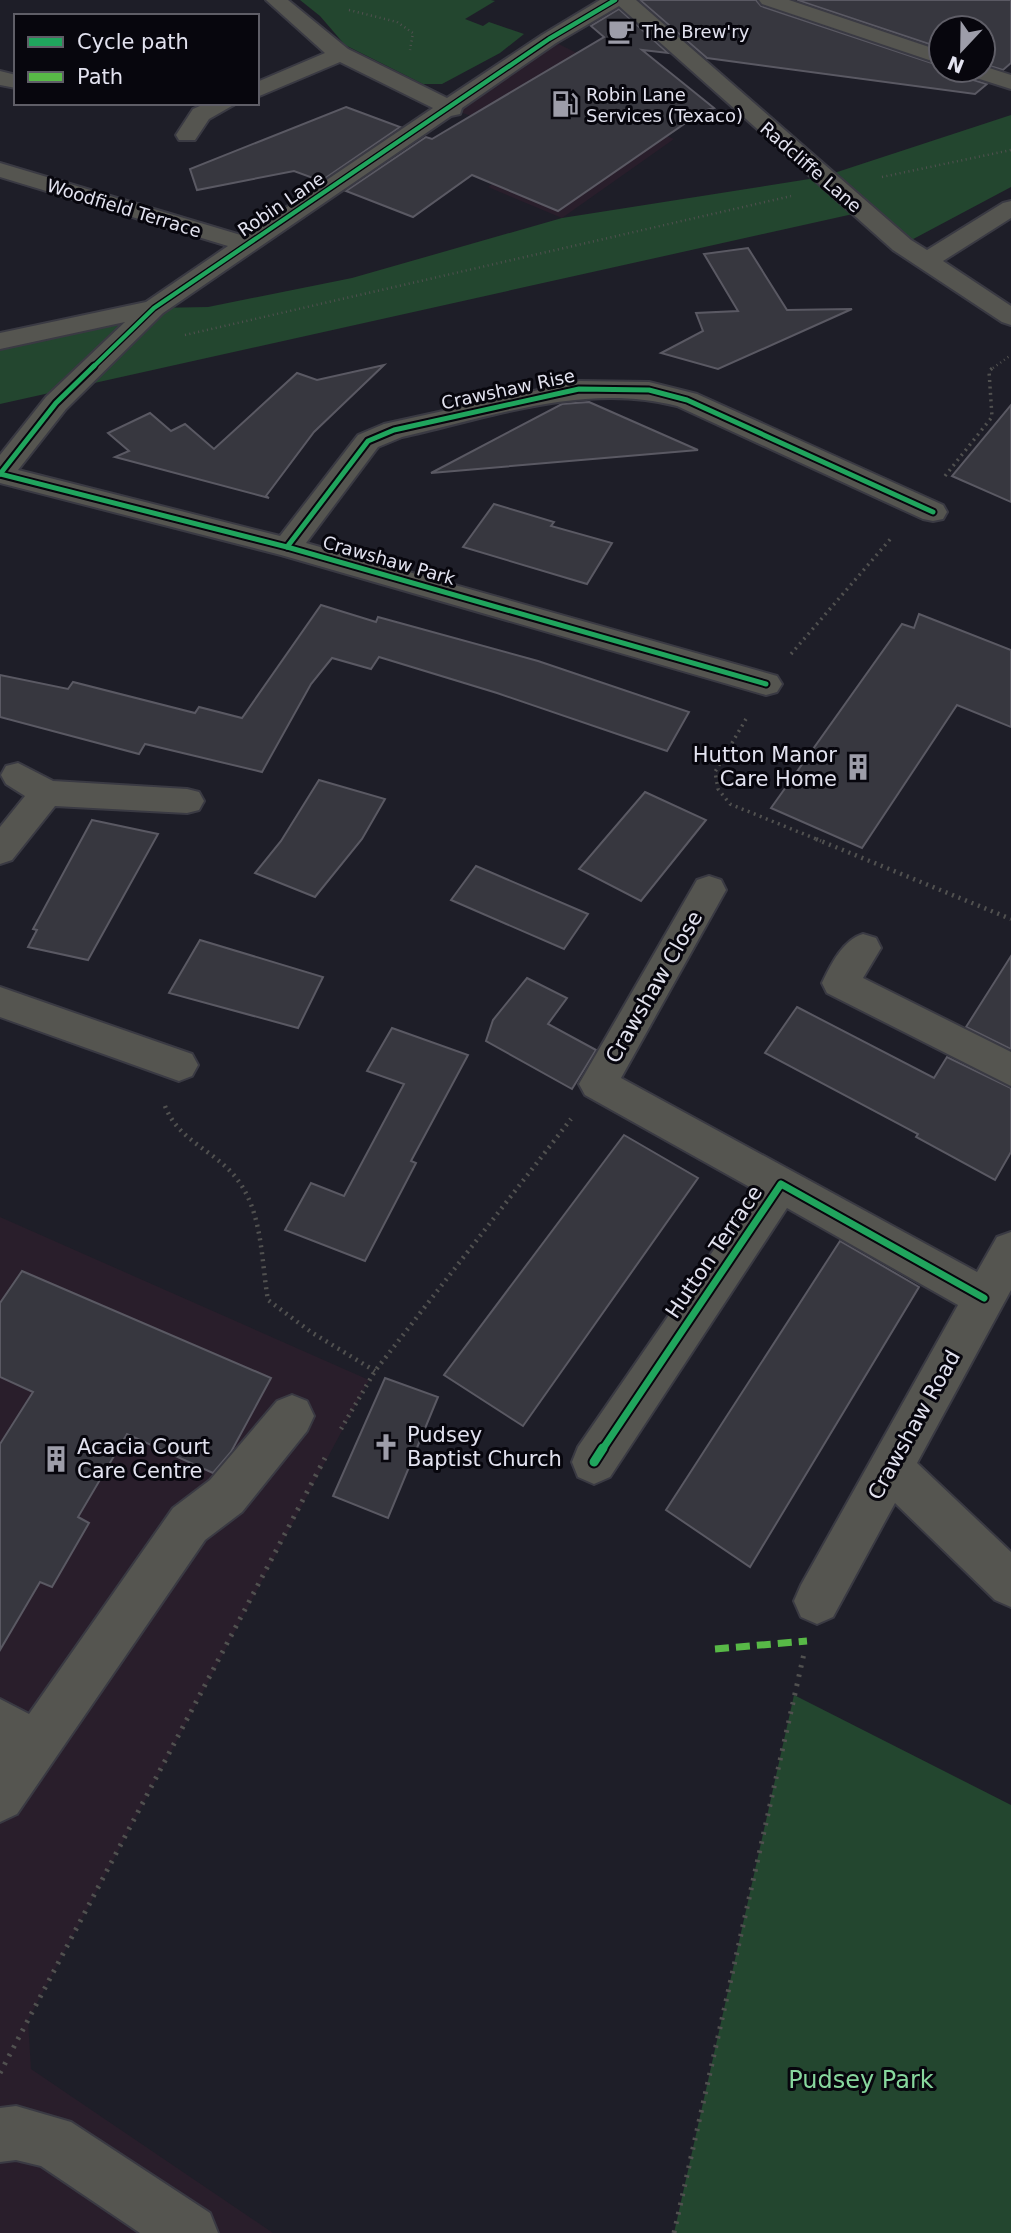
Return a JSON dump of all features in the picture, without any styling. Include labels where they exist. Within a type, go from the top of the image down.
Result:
[{"type":"street","points":[[276,0],[340,54],[452,108]]},
{"type":"street","name":"Robin Lane","points":[[0,474],[56,403],[154,308],[452,108],[549,39],[615,0]]},
{"type":"street","name":"Radcliffe Lane","points":[[624,0],[832,186],[925,262],[1011,317]]},
{"type":"street","points":[[769,0],[927,53]]},
{"type":"street","points":[[567,4],[592,13]]},
{"type":"street","points":[[259,89],[340,54]]},
{"type":"street","points":[[187,135],[201,114],[221,105]]},
{"type":"street","name":"Woodfield Terrace","points":[[0,170],[249,245]]},
{"type":"street","points":[[925,262],[1011,208]]},
{"type":"street","points":[[0,341],[154,308]]},
{"type":"street","name":"Crawshaw Rise","points":[[287,547],[368,441],[394,430],[579,389],[649,390],[687,400],[933,512]]},
{"type":"street","name":"Crawshaw Park","points":[[0,474],[287,547],[766,684]]},
{"type":"street","points":[[18,775],[46,793],[187,801]]},
{"type":"street","points":[[0,851],[46,793]]},
{"type":"street","name":"Crawshaw Close","points":[[709,890],[598,1084],[781,1184]]},
{"type":"street","points":[[863,948],[841,982],[1011,1070]]},
{"type":"street","points":[[2,1006],[180,1065]]},
{"type":"street","name":"Hutton Terrace","points":[[594,1462],[781,1184],[984,1298]]},
{"type":"street","name":"Crawshaw Road","points":[[817,1601],[1011,1250]]},
{"type":"street","points":[[0,1797],[18,1735],[189,1524],[226,1496],[292,1416]]},
{"type":"street","points":[[890,1468],[1011,1584]]},
{"type":"street","points":[[0,2134],[16,2133],[52,2141],[190,2233]]},
{"type":"path","points":[[106,353],[832,186],[1011,150]]},
{"type":"path","points":[[1011,355],[989,370],[992,417],[943,479],[933,512],[891,537],[766,684],[715,772],[718,789],[730,804],[1011,919]]},
{"type":"path","points":[[138,1050],[150,1063],[168,1117],[187,1139],[236,1177],[249,1199],[257,1224],[268,1300],[311,1332],[375,1371]]},
{"type":"path","points":[[336,1439],[375,1371],[598,1084]]},
{"type":"path","points":[[0,2073],[329,1451]]},
{"type":"path","points":[[674,2233],[817,1601]]},
{"type":"shaded area","points":[[549,39],[628,79],[595,106],[674,139],[562,218],[488,187],[549,145],[452,109]]},
{"type":"shaded area","points":[[0,1217],[369,1380],[28,2020],[31,2069],[273,2233],[0,2233]]},
{"type":"green space","points":[[300,0],[491,0],[495,1],[465,19],[483,26],[489,22],[524,34],[500,53],[442,84],[423,84],[345,45],[320,16]]},
{"type":"green space","points":[[1011,115],[1011,187],[902,245],[862,212],[0,404],[0,341],[154,308],[208,307],[352,278],[562,218],[822,177]]},
{"type":"green space","name":"Pudsey Park","points":[[794,1695],[1011,1805],[1011,2233],[674,2233]]},
{"type":"building","points":[[640,0],[756,0],[761,6],[927,61],[927,84],[987,84],[975,94],[707,58]]},
{"type":"building","points":[[797,0],[1011,0],[1011,63],[1003,70],[997,68],[997,14],[927,14],[927,43]]},
{"type":"building","points":[[619,9],[668,53],[642,50],[714,108],[703,111],[558,211],[472,175],[413,217],[346,191],[426,137],[432,139],[604,37],[591,26]]},
{"type":"building","points":[[346,107],[400,127],[321,181],[294,171],[197,190],[190,169]]},
{"type":"building","points":[[748,248],[787,310],[852,309],[718,369],[661,353],[703,331],[696,313],[738,311],[704,254]]},
{"type":"building","points":[[384,365],[314,432],[266,496],[269,498],[115,457],[129,451],[108,433],[150,413],[171,431],[185,424],[214,449],[297,373],[317,380]]},
{"type":"building","points":[[589,402],[698,450],[431,473],[562,404]]},
{"type":"building","points":[[1011,405],[1011,502],[952,476]]},
{"type":"building","points":[[494,504],[554,522],[551,526],[612,543],[587,584],[463,547]]},
{"type":"building","points":[[321,605],[376,622],[378,617],[538,661],[689,712],[667,751],[497,693],[379,657],[371,669],[332,658],[311,684],[262,772],[145,744],[139,754],[0,717],[0,675],[68,689],[73,682],[195,713],[199,707],[242,718]]},
{"type":"building","name":"Hutton Manor Care Home","points":[[919,614],[1011,650],[1011,727],[957,705],[862,848],[771,808],[902,624],[914,628]]},
{"type":"building","points":[[319,780],[385,799],[362,839],[315,897],[255,873],[281,841]]},
{"type":"building","points":[[645,792],[706,820],[641,901],[579,869]]},
{"type":"building","points":[[92,820],[158,834],[88,960],[28,947],[37,930],[33,929]]},
{"type":"building","points":[[476,866],[588,914],[564,949],[451,900]]},
{"type":"building","points":[[200,940],[323,977],[298,1028],[169,993]]},
{"type":"building","points":[[1011,956],[1011,1049],[966,1027]]},
{"type":"building","points":[[527,978],[567,998],[548,1024],[596,1050],[572,1089],[486,1041],[493,1020]]},
{"type":"building","points":[[797,1007],[934,1078],[947,1057],[1011,1088],[1011,1152],[995,1180],[916,1137],[918,1134],[765,1053]]},
{"type":"building","points":[[392,1028],[468,1055],[411,1161],[416,1163],[365,1261],[285,1230],[311,1183],[344,1196],[404,1084],[367,1071]]},
{"type":"building","points":[[624,1135],[698,1178],[523,1426],[444,1375]]},
{"type":"building","points":[[840,1241],[919,1287],[750,1567],[666,1510]]},
{"type":"building","name":"Acacia Court Care Centre","points":[[22,1271],[271,1378],[231,1452],[213,1473],[127,1434],[78,1517],[89,1523],[52,1587],[40,1582],[0,1650],[0,1444],[33,1392],[0,1377],[0,1303]]},
{"type":"building","name":"Pudsey Baptist Church","points":[[385,1378],[438,1397],[388,1518],[333,1496]]},
{"type":"marked path","points":[[715,1649],[807,1641]]},
{"type":"cycle path","points":[[0,474],[56,403],[154,308],[549,39],[615,0]]},
{"type":"cycle path","points":[[287,547],[368,441],[394,430],[579,389],[649,390],[687,400],[933,512]]},
{"type":"cycle path","points":[[0,474],[287,547],[766,684]]},
{"type":"cycle path","points":[[594,1462],[781,1184],[984,1298]]},
{"type":"place","name":"The Brew'ry","points":[[621,31]]},
{"type":"place","name":"Robin Lane Services (Texaco)","points":[[565,104]]},
{"type":"place","name":"Hutton Manor Care Home","points":[[858,767]]},
{"type":"place","name":"Pudsey Baptist Church","points":[[386,1447]]},
{"type":"place","name":"Acacia Court Care Centre","points":[[56,1459]]}]
